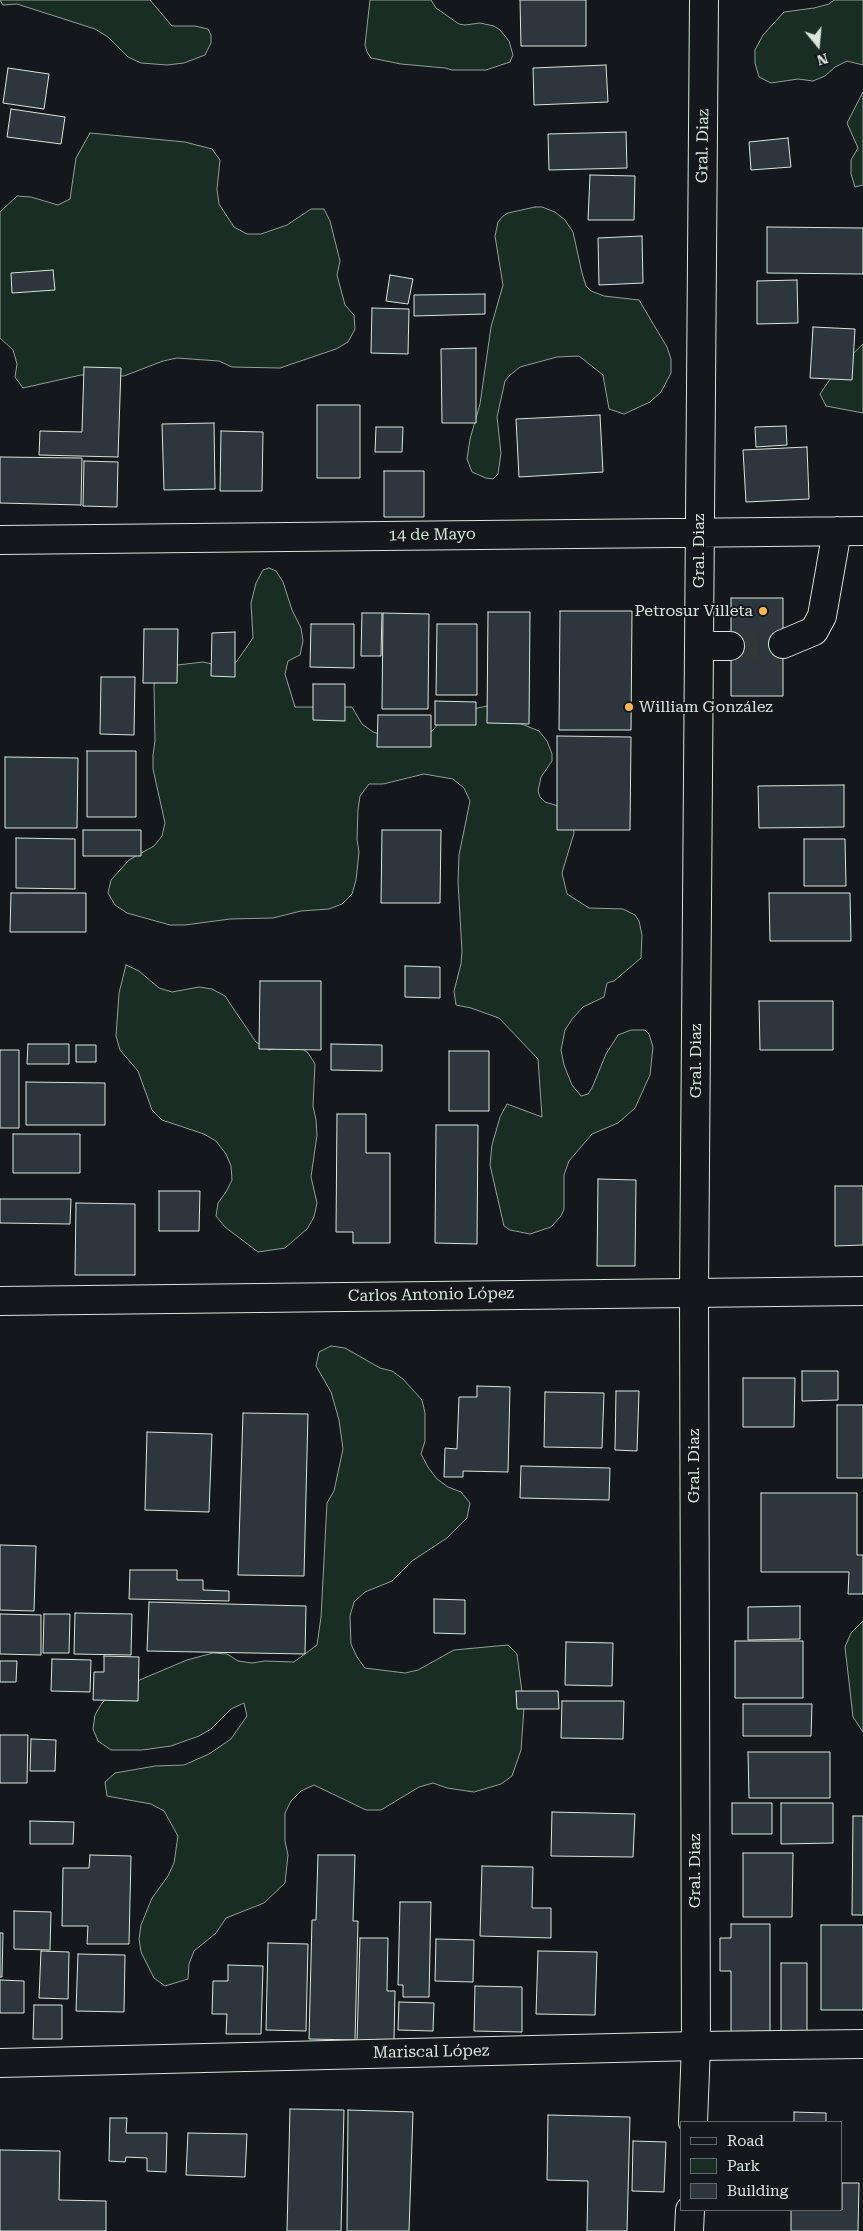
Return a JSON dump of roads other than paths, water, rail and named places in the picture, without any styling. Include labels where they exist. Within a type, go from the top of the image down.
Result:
[{"type":"street","name":"Gral. Diaz","points":[[693,2121],[696,2046],[694,1292],[704,0]]},
{"type":"street","name":"14 de Mayo","points":[[0,540],[850,531]]},
{"type":"street","points":[[783,644],[814,631],[822,616],[850,531]]},
{"type":"street","points":[[699,646],[730,646]]},
{"type":"street","name":"Carlos Antonio López","points":[[0,1301],[863,1291]]},
{"type":"street","name":"Mariscal López","points":[[0,2063],[696,2046],[863,2044]]},
{"type":"street","points":[[690,2211],[690,2231]]},
{"type":"tunnel","points":[[730,646],[783,644]]},
{"type":"place","name":"Petrosur Villeta","points":[[763,611]]},
{"type":"place","name":"William González","points":[[629,707]]}]
